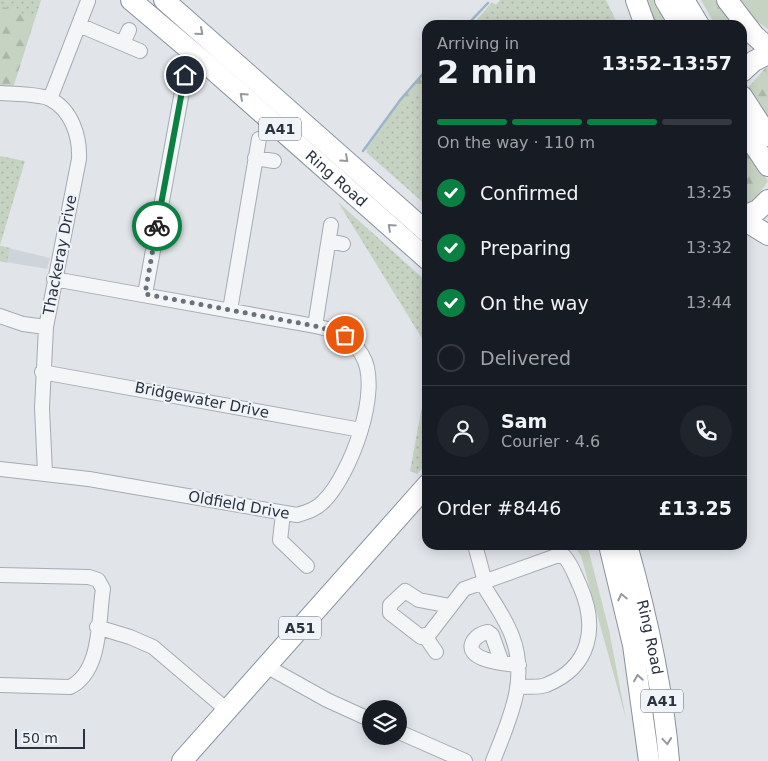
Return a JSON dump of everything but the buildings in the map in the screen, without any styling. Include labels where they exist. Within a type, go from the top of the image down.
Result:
[{"type":"highway","name":"Ring Road","points":[[131,0],[210,67],[422,255]]},
{"type":"highway","name":"Ring Road","points":[[164,0],[422,228]]},
{"type":"highway","points":[[636,0],[643,20]]},
{"type":"highway","points":[[665,0],[677,20]]},
{"type":"highway","points":[[684,0],[696,20]]},
{"type":"highway","points":[[727,0],[742,20]]},
{"type":"highway","points":[[747,26],[768,48]]},
{"type":"highway","points":[[747,68],[754,61],[768,54]]},
{"type":"highway","points":[[747,104],[768,136]]},
{"type":"highway","points":[[747,134],[768,166]]},
{"type":"highway","points":[[747,216],[758,210],[768,200]]},
{"type":"highway","points":[[747,221],[768,235]]},
{"type":"highway","name":"A51","points":[[182,761],[422,491]]},
{"type":"highway","name":"Ring Road","points":[[610,550],[633,645],[649,761]]},
{"type":"highway","name":"Ring Road","points":[[628,550],[652,641],[662,698],[669,761]]},
{"type":"street","points":[[0,93],[50,98],[88,1]]},
{"type":"street","points":[[79,24],[140,51]]},
{"type":"street","points":[[123,43],[129,30]]},
{"type":"street","points":[[145,294],[187,90],[185,75]]},
{"type":"street","name":"Thackeray Drive","points":[[45,473],[42,372],[46,327],[54,278],[79,159],[80,144],[70,119],[50,98]]},
{"type":"street","points":[[230,310],[258,139]]},
{"type":"street","points":[[256,158],[274,161]]},
{"type":"street","points":[[315,326],[331,225]]},
{"type":"street","points":[[329,241],[343,244]]},
{"type":"street","name":"Oldfield Drive","points":[[0,469],[45,473],[297,515],[314,510],[323,503],[344,473],[355,452],[361,430],[368,384],[368,368],[363,356],[345,335],[315,326],[54,278]]},
{"type":"street","points":[[0,316],[23,324],[46,327]]},
{"type":"street","name":"Bridgewater Drive","points":[[42,372],[361,430]]},
{"type":"street","points":[[283,514],[280,540],[307,566]]},
{"type":"street","points":[[479,550],[483,583],[512,635],[519,665],[520,687],[493,761]]},
{"type":"street","points":[[450,606],[419,600],[405,591],[390,605],[390,613],[421,637],[426,636],[464,589],[556,556],[564,556],[570,562],[583,594],[591,631],[589,643],[578,660],[566,673],[545,686],[520,687]]},
{"type":"street","points":[[0,575],[94,578],[101,584],[103,589],[92,664],[78,683],[70,687],[0,685]]},
{"type":"street","points":[[98,627],[130,637],[153,647],[227,710]]},
{"type":"street","points":[[426,636],[436,652]]},
{"type":"street","points":[[502,663],[519,665]]},
{"type":"street","points":[[266,666],[327,700],[362,716]]},
{"type":"street","points":[[407,736],[464,761]]},
{"type":"shaded area","points":[[0,246],[50,258],[47,269],[0,261]]},
{"type":"green space","points":[[0,0],[41,0],[13,88],[0,86]]},
{"type":"green space","points":[[0,0],[41,0],[35,18],[0,6]]},
{"type":"green space","points":[[500,0],[606,0],[616,20],[482,20]]},
{"type":"green space","points":[[647,0],[657,0],[669,20],[653,20]]},
{"type":"green space","points":[[701,0],[716,0],[732,20],[712,20]]},
{"type":"green space","points":[[739,0],[768,0],[768,29],[752,18]]},
{"type":"green space","points":[[492,2],[500,8],[489,20],[476,20]]},
{"type":"green space","points":[[768,65],[768,121],[747,91],[747,89]]},
{"type":"green space","points":[[422,76],[422,96],[379,160],[366,149],[402,99]]},
{"type":"green space","points":[[422,88],[422,202],[366,152]]},
{"type":"green space","points":[[747,150],[768,181],[753,202],[747,204]]},
{"type":"green space","points":[[0,156],[25,161],[0,245]]},
{"type":"green space","points":[[338,202],[422,278],[422,338]]},
{"type":"green space","points":[[0,246],[10,248],[7,263],[0,261]]},
{"type":"green space","points":[[422,406],[422,468],[417,474],[410,471]]},
{"type":"green space","points":[[577,550],[588,550],[609,630],[626,719],[581,556]]},
{"type":"waterway","points":[[472,20],[488,3]]},
{"type":"waterway","points":[[363,151],[401,99],[422,75]]},
{"type":"way so far","points":[[157,226],[145,294],[315,326],[345,335]]},
{"type":"route","points":[[157,226],[174,143],[185,75]]}]
